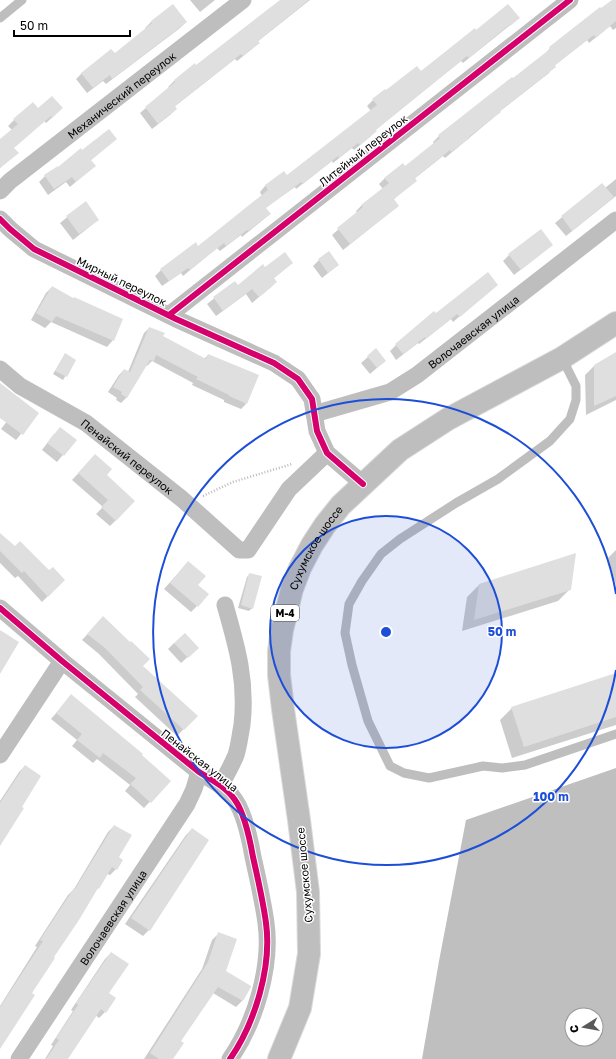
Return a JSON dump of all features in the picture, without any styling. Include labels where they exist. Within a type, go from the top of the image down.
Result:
[{"type":"highway","name":"Сухумское шоссе","points":[[279,1059],[300,1008],[308,954],[308,892],[279,675],[279,651],[282,630],[292,589],[300,568],[325,525],[363,484],[400,450],[448,419],[562,358],[616,323]]},
{"type":"street","name":"Механический переулок","points":[[0,191],[10,181],[243,0]]},
{"type":"street","name":"Литейный переулок","points":[[169,315],[570,0]]},
{"type":"street","name":"Мирный переулок","points":[[0,219],[34,249],[169,315],[274,363],[298,380],[312,399],[317,432],[327,453],[363,484]]},
{"type":"street","name":"Волочаевская улица","points":[[314,414],[390,392],[417,375],[616,220]]},
{"type":"street","name":"Пенайский переулок","points":[[0,369],[20,386],[86,423],[186,503],[239,550],[248,550],[289,489],[327,453]]},
{"type":"street","points":[[221,785],[236,754],[241,728],[244,696],[239,658],[226,605]]},
{"type":"street","name":"Пенайская улица","points":[[0,608],[62,661],[199,772],[221,785],[235,800],[246,825],[260,889],[266,925],[266,956],[262,989],[250,1021],[230,1059]]},
{"type":"street","points":[[0,754],[62,661]]},
{"type":"street","name":"Волочаевская улица","points":[[19,1059],[187,804],[194,789],[199,772]]},
{"type":"lane","points":[[0,18],[22,0]]},
{"type":"lane","points":[[562,358],[576,386],[576,400],[570,419],[550,441],[498,479],[456,503],[400,539],[382,554],[362,582],[349,604],[345,633],[368,721],[390,766],[404,773],[429,778],[483,766],[502,768],[525,765],[616,734]]},
{"type":"path","points":[[186,503],[233,482],[298,462]]},
{"type":"shaded area","points":[[616,768],[616,1059],[422,1059],[466,820]]},
{"type":"building","points":[[280,0],[309,0],[258,41],[260,43],[243,56],[241,54],[175,106],[177,109],[158,124],[145,107],[195,63],[196,65]]},
{"type":"building","points":[[612,0],[616,0],[616,21],[596,38],[594,35],[555,65],[556,67],[500,111],[501,112],[469,137],[470,138],[451,152],[450,150],[415,178],[417,181],[394,199],[399,206],[350,244],[337,228],[363,207],[361,205],[389,183],[384,178],[403,163],[405,166],[440,138],[438,135],[550,49],[549,47],[600,7],[601,8]]},
{"type":"building","points":[[173,4],[187,22],[112,79],[110,75],[93,88],[81,73],[111,49],[115,53],[152,23],[151,21]]},
{"type":"building","points":[[508,4],[520,18],[510,26],[509,25],[469,58],[467,56],[376,130],[377,131],[360,145],[358,143],[339,158],[338,156],[303,184],[301,182],[266,208],[271,214],[226,246],[224,243],[190,270],[188,268],[169,281],[160,269],[196,242],[198,246],[268,190],[265,185],[284,171],[287,175],[377,105],[372,99],[385,89],[386,90],[417,66],[421,71]]},
{"type":"building","points":[[52,96],[63,108],[52,118],[51,116],[14,148],[19,153],[0,168],[0,139],[18,124],[13,119],[33,102],[38,108]]},
{"type":"building","points":[[109,129],[117,139],[91,160],[96,166],[76,182],[72,177],[54,189],[44,175],[58,167],[81,148],[82,150]]},
{"type":"building","points":[[602,183],[614,197],[572,231],[561,216]]},
{"type":"building","points":[[86,201],[99,220],[79,234],[66,216]]},
{"type":"building","points":[[541,229],[553,245],[521,270],[508,254]]},
{"type":"building","points":[[329,251],[339,265],[328,273],[318,259]]},
{"type":"building","points":[[285,252],[293,263],[274,278],[277,282],[259,297],[252,289],[223,311],[213,297],[235,281],[238,285],[263,264],[265,267]]},
{"type":"building","points":[[488,272],[498,285],[460,317],[457,314],[426,339],[425,337],[403,354],[395,344],[434,311],[436,313]]},
{"type":"building","points":[[52,286],[73,298],[74,297],[123,319],[114,341],[56,316],[52,322],[36,313]]},
{"type":"building","points":[[149,327],[165,333],[163,336],[206,359],[208,354],[259,375],[247,404],[196,379],[198,377],[156,355],[154,361],[150,360],[127,398],[121,394],[122,392],[113,387],[124,369],[130,372]]},
{"type":"building","points":[[376,348],[386,361],[377,368],[367,356]]},
{"type":"building","points":[[616,352],[616,396],[594,406],[594,365]]},
{"type":"building","points":[[65,353],[76,360],[67,377],[55,371]]},
{"type":"building","points":[[0,383],[39,413],[23,435],[0,418]]},
{"type":"building","points":[[60,427],[77,440],[64,456],[47,443]]},
{"type":"building","points":[[95,454],[112,469],[107,475],[135,501],[116,521],[101,507],[108,500],[78,473]]},
{"type":"building","points":[[0,533],[15,546],[20,541],[49,570],[53,567],[65,580],[48,597],[24,571],[22,573],[0,551]]},
{"type":"building","points":[[576,553],[571,590],[474,620],[479,584]]},
{"type":"building","points":[[188,561],[206,576],[198,585],[209,594],[198,607],[170,583]]},
{"type":"building","points":[[249,573],[262,576],[253,609],[241,605]]},
{"type":"building","points":[[103,616],[150,659],[143,666],[198,716],[184,730],[140,690],[143,687],[105,648],[87,634]]},
{"type":"building","points":[[0,630],[19,642],[0,674]]},
{"type":"building","points":[[185,633],[199,648],[188,658],[174,643]]},
{"type":"building","points":[[616,673],[616,717],[524,747],[511,707]]},
{"type":"building","points":[[71,694],[143,754],[142,755],[171,781],[151,803],[130,784],[136,778],[103,753],[100,758],[77,740],[82,734],[56,713]]},
{"type":"building","points":[[25,765],[41,776],[22,807],[24,808],[0,846],[0,803]]},
{"type":"building","points":[[114,825],[132,835],[119,857],[123,860],[117,870],[112,867],[99,889],[98,888],[32,993],[35,995],[0,1049],[0,1007],[43,941],[40,940],[74,888],[75,889]]},
{"type":"building","points":[[192,828],[209,840],[150,931],[131,918]]},
{"type":"building","points":[[218,932],[237,939],[226,971],[251,987],[243,1001],[218,987],[181,1041],[184,1043],[173,1059],[159,1059],[150,1053],[208,962]]},
{"type":"building","points":[[111,952],[129,964],[109,993],[116,998],[106,1013],[101,1009],[68,1059],[46,1059],[59,1040],[56,1038],[78,1005],[76,1003]]},
{"type":"cycle path","points":[[169,315],[570,0]]},
{"type":"cycle path","points":[[0,219],[34,249],[176,319],[274,363],[298,379],[312,399],[317,431],[327,453],[363,484]]},
{"type":"cycle path","points":[[0,608],[62,661],[199,772],[223,788],[231,795],[239,806],[247,827],[263,906],[267,940],[264,976],[260,994],[247,1029],[230,1059]]}]
